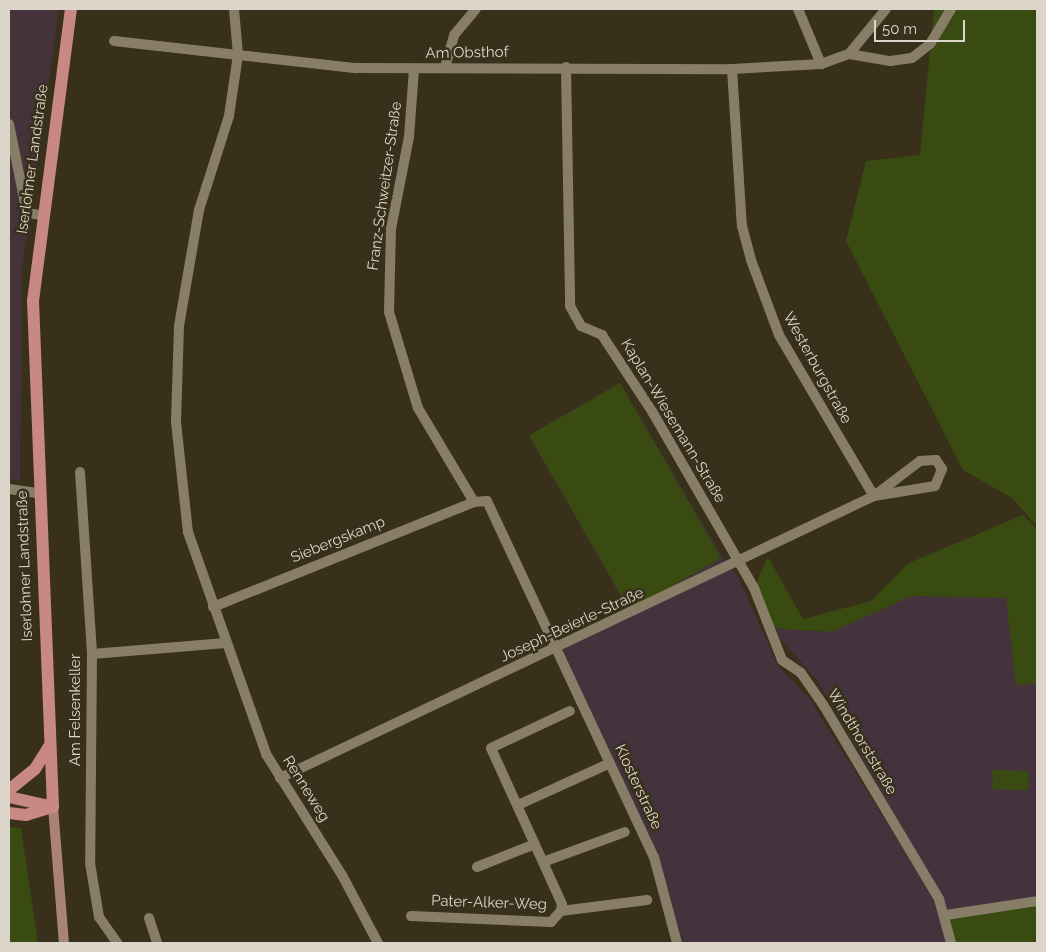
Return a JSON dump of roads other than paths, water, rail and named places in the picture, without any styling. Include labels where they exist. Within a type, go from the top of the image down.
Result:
[{"type":"main road","name":"Iserlohner Landstraße","points":[[53,807],[49,747],[33,301],[42,215],[71,9]]},
{"type":"main road","points":[[9,790],[35,769],[49,747]]},
{"type":"main road","points":[[9,797],[53,807]]},
{"type":"main road","points":[[9,813],[26,814],[53,807]]},
{"type":"street","name":"Renneweg","points":[[234,9],[238,54],[229,116],[199,210],[179,326],[176,422],[187,522],[213,607],[254,727],[280,778],[342,875],[378,943]]},
{"type":"street","points":[[444,67],[454,35],[476,9]]},
{"type":"street","points":[[798,9],[821,64]]},
{"type":"street","points":[[886,9],[849,54],[890,61],[912,58],[930,44],[951,9]]},
{"type":"street","name":"Am Obsthof","points":[[114,41],[238,54],[316,66],[414,69],[444,67],[732,69],[821,64],[849,54]]},
{"type":"street","name":"Kaplan-Wiesemann-Straße","points":[[566,67],[570,306],[581,326],[602,335],[618,358],[740,562]]},
{"type":"street","name":"Franz-Schweitzer-Straße","points":[[414,69],[409,138],[391,229],[389,312],[418,408],[474,502]]},
{"type":"street","name":"Westerburgstraße","points":[[732,69],[742,226],[751,260],[779,335],[874,496]]},
{"type":"street","points":[[9,124],[28,213],[42,215]]},
{"type":"street","name":"Joseph-Beierle-Straße","points":[[280,778],[740,562],[874,496],[920,461],[936,460],[942,469],[935,486],[874,496]]},
{"type":"street","name":"Am Felsenkeller","points":[[80,472],[92,654],[90,863],[99,917],[117,943]]},
{"type":"street","points":[[9,489],[39,493]]},
{"type":"street","points":[[474,502],[487,501],[556,648]]},
{"type":"street","name":"Siebergskamp","points":[[213,607],[474,502]]},
{"type":"street","name":"Windthorststraße","points":[[740,562],[782,660],[801,673],[824,706],[946,915],[951,943]]},
{"type":"street","points":[[92,654],[226,643]]},
{"type":"street","name":"Klosterstraße","points":[[556,648],[654,857],[677,943]]},
{"type":"street","name":"Pater-Alker-Weg","points":[[411,916],[551,922],[561,911],[562,904],[491,748],[570,711]]},
{"type":"street","points":[[518,805],[610,762]]},
{"type":"street","name":"Iserlohner Landstraße","points":[[53,807],[64,943]]},
{"type":"street","points":[[543,862],[625,832]]},
{"type":"street","points":[[477,867],[535,844]]},
{"type":"street","name":"Pater-Alker-Weg","points":[[561,911],[647,900]]},
{"type":"street","points":[[946,915],[1037,901]]},
{"type":"street","points":[[149,918],[157,943]]}]
